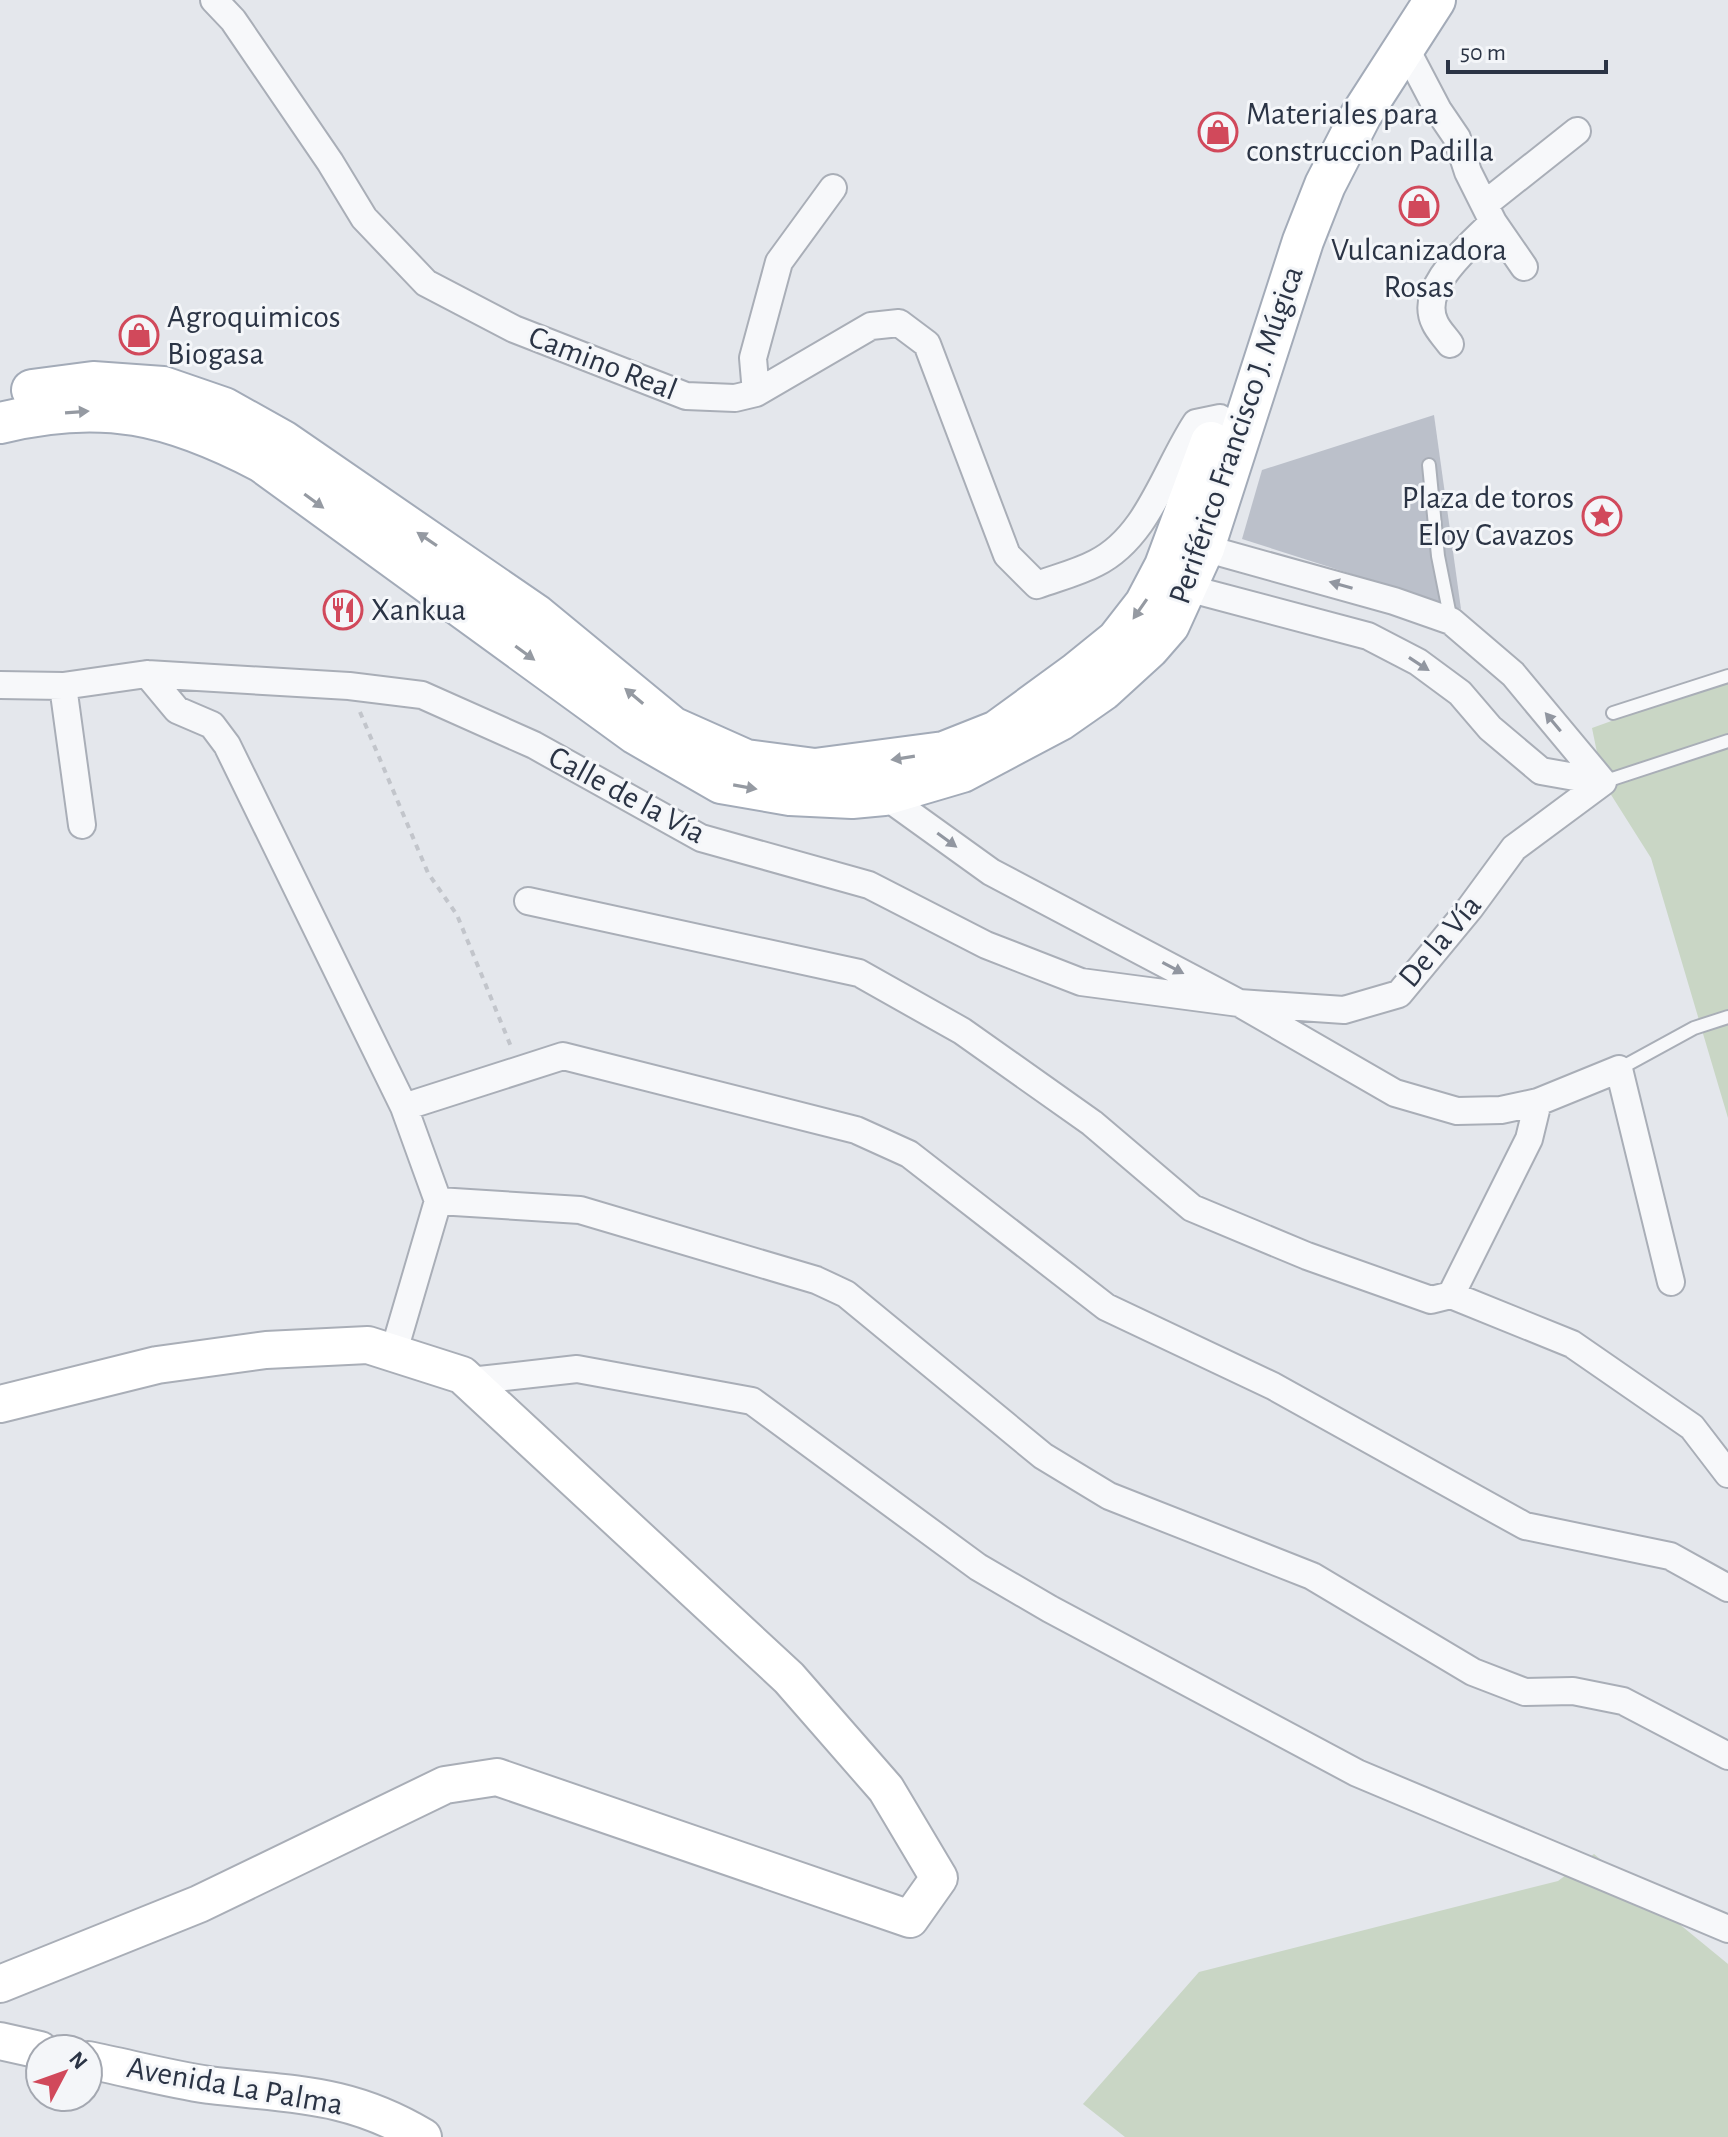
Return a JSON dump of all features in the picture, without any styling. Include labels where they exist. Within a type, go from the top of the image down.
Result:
[{"type":"main road","name":"Periférico Francisco J. Múgica","points":[[0,396],[93,382],[163,387],[224,408],[283,441],[536,615],[672,727],[746,760],[815,769],[944,752],[997,731],[1117,640],[1145,604],[1165,566],[1305,180],[1404,0]]},
{"type":"main road","name":"Periférico Francisco J. Múgica","points":[[0,423],[84,411],[119,411],[159,418],[209,435],[262,462],[636,734],[721,783],[790,795],[852,798],[884,795],[962,772],[1060,720],[1103,690],[1169,625],[1204,548],[1325,185],[1361,115],[1435,0]]},
{"type":"street","name":"Camino Real","points":[[214,0],[242,33],[330,162],[364,218],[426,283],[514,329],[686,396],[735,398],[756,393],[871,326],[899,323],[927,344],[1007,555],[1037,585],[1096,563],[1115,551],[1134,533],[1196,423],[1220,418]]},
{"type":"street","points":[[1405,47],[1438,110],[1457,138],[1468,172],[1489,213],[1524,267]]},
{"type":"street","points":[[1450,344],[1434,321],[1431,301],[1441,278],[1489,213],[1577,131]]},
{"type":"street","points":[[756,393],[753,358],[779,262],[833,188]]},
{"type":"street","points":[[1204,548],[1394,601],[1451,621],[1513,674],[1603,782]]},
{"type":"street","points":[[1187,588],[1368,636],[1418,662],[1460,693],[1490,728],[1541,771],[1603,782]]},
{"type":"street","points":[[147,674],[177,710],[212,725],[227,745],[404,1107],[438,1201],[394,1351]]},
{"type":"street","name":"Calle de la Vía","points":[[0,685],[63,686],[147,674],[349,686],[422,695],[534,745],[701,838],[869,885],[986,945],[1081,982],[1239,1003]]},
{"type":"street","points":[[63,686],[82,825]]},
{"type":"street","name":"De la Vía","points":[[1239,1003],[1344,1010],[1399,994],[1470,908],[1514,848],[1603,782]]},
{"type":"street","points":[[884,795],[991,872],[1239,1003],[1395,1093],[1457,1111],[1501,1110],[1538,1102],[1619,1069],[1671,1282]]},
{"type":"street","points":[[528,901],[859,973],[962,1031],[1092,1123],[1192,1208],[1307,1256],[1431,1300],[1451,1295],[1572,1344],[1692,1427],[1728,1474]]},
{"type":"street","points":[[404,1107],[563,1056],[856,1130],[909,1154],[1106,1307],[1273,1386],[1525,1526],[1670,1556],[1728,1588]]},
{"type":"street","points":[[1451,1295],[1529,1139],[1538,1102]]},
{"type":"street","points":[[438,1201],[580,1210],[816,1280],[846,1294],[1043,1456],[1109,1496],[1312,1576],[1473,1672],[1525,1692],[1573,1691],[1623,1701],[1728,1756]]},
{"type":"street","points":[[0,1404],[157,1365],[266,1350],[368,1345],[394,1351],[470,1381],[789,1678],[886,1789],[939,1878],[910,1919],[497,1777],[445,1785],[199,1904],[0,1984]]},
{"type":"street","points":[[470,1381],[577,1369],[752,1401],[978,1567],[1050,1609],[1357,1773],[1728,1929]]},
{"type":"street","points":[[0,2041],[24,2046]]},
{"type":"street","name":"Avenida La Palma","points":[[104,2063],[207,2084],[326,2096],[394,2119],[423,2137]]},
{"type":"lane","points":[[1429,465],[1438,556],[1451,621]]},
{"type":"lane","points":[[1613,713],[1728,676]]},
{"type":"lane","points":[[1603,782],[1728,741]]},
{"type":"lane","points":[[1619,1069],[1694,1028],[1728,1017]]},
{"type":"path","points":[[349,686],[428,873],[457,915],[520,1070]]},
{"type":"green space","points":[[1728,679],[1728,1118],[1651,858],[1603,782],[1592,728]]},
{"type":"green space","points":[[1594,1854],[1728,1964],[1728,2137],[1125,2137],[1083,2104],[1199,1972],[1558,1881]]},
{"type":"building","points":[[1434,415],[1461,609],[1242,539],[1262,470]]},
{"type":"place","name":"Materiales para construccion Padilla","points":[[1218,132]]},
{"type":"place","name":"Vulcanizadora Rosas","points":[[1419,206]]},
{"type":"place","name":"Agroquimicos Biogasa","points":[[139,335]]},
{"type":"place","name":"Plaza de toros Eloy Cavazos","points":[[1602,516]]},
{"type":"place","name":"Xankua","points":[[343,610]]}]
